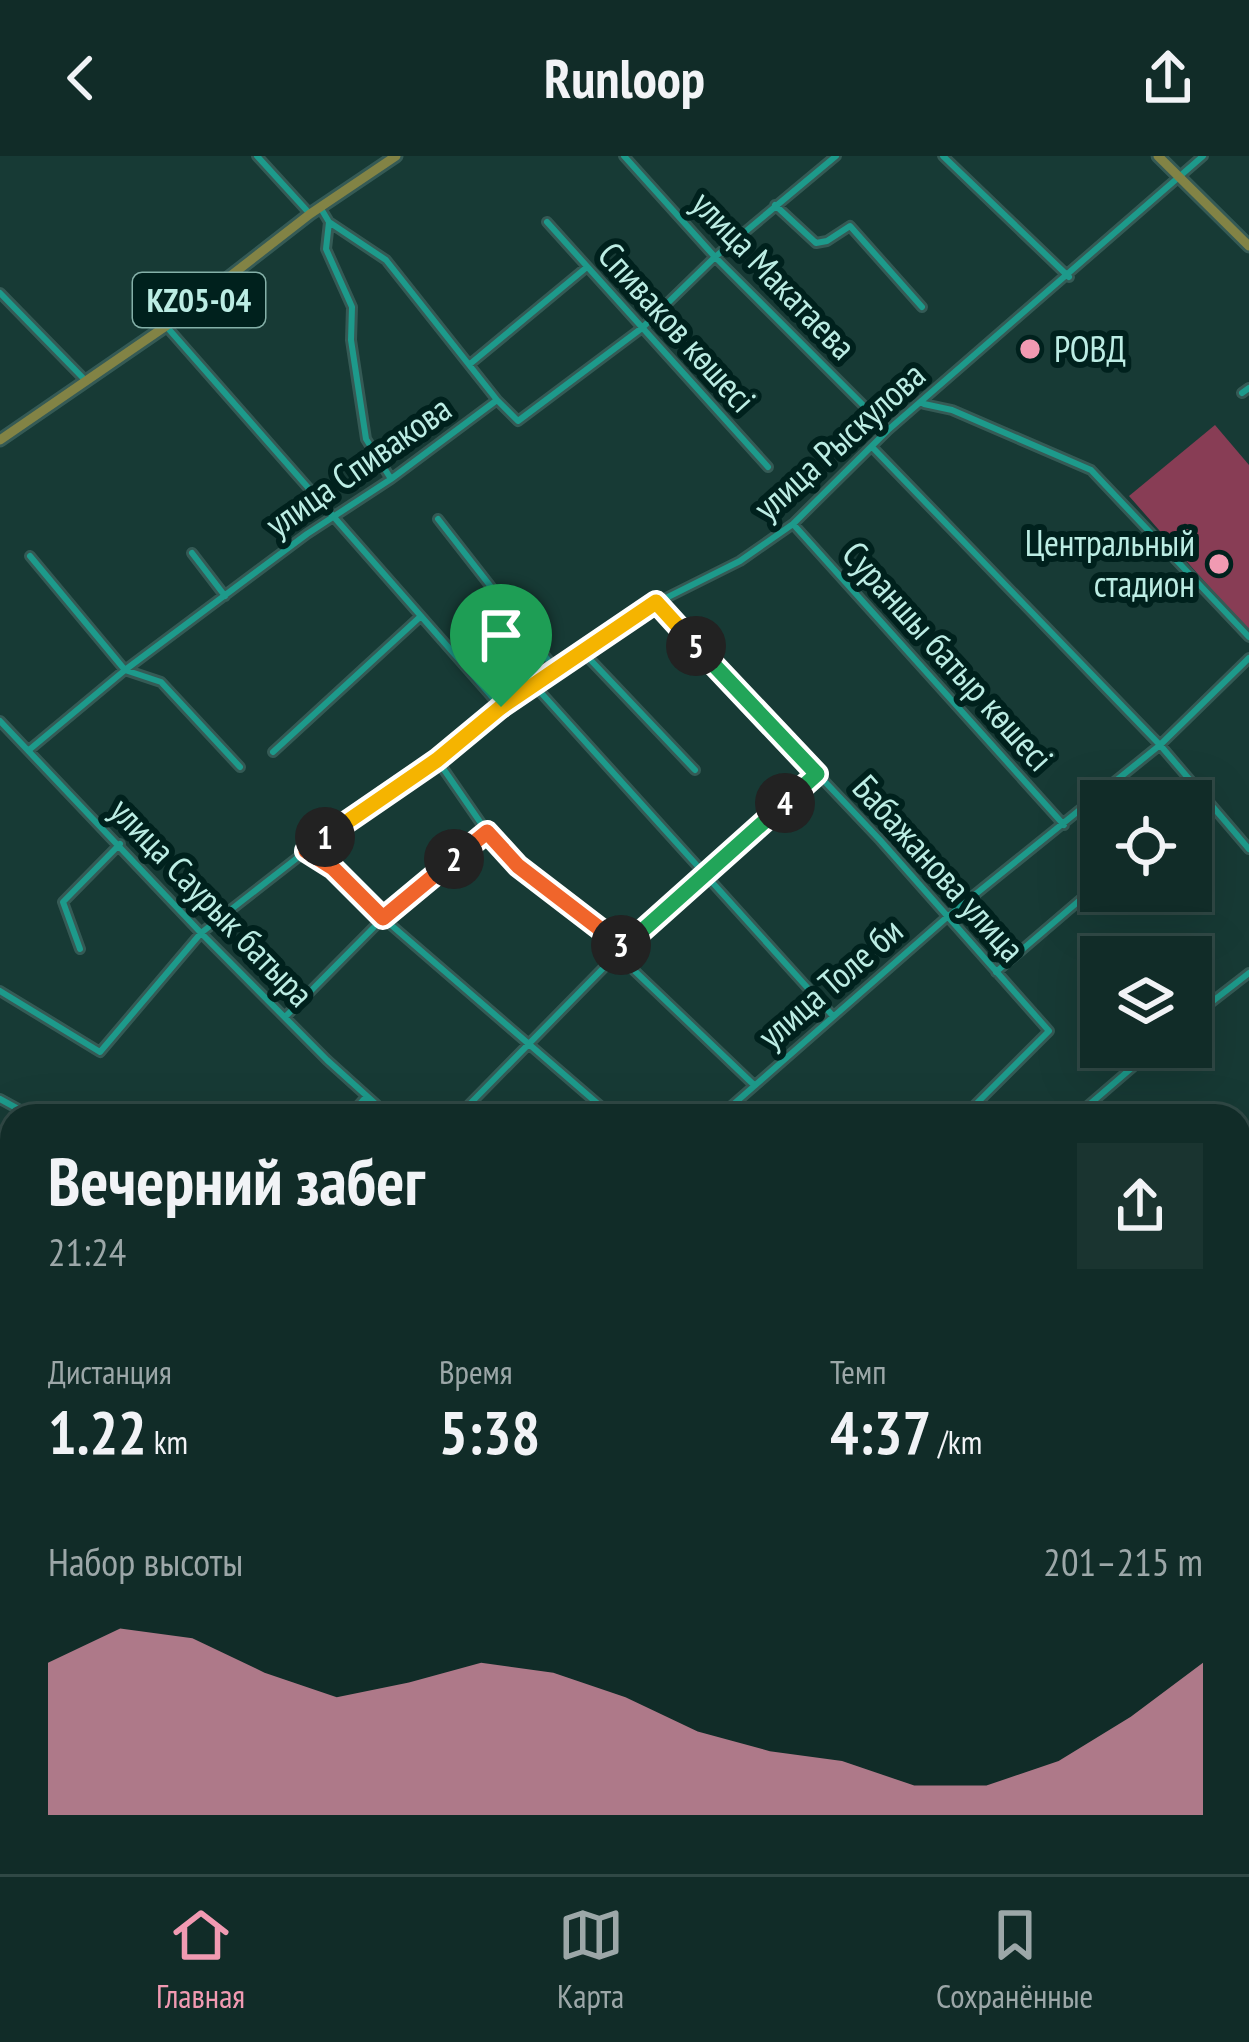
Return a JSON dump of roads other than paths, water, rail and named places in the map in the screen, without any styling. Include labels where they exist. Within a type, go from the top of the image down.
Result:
[{"type":"main road","name":"KZ05-04","points":[[0,440],[166,326],[315,210],[396,156]]},
{"type":"main road","points":[[1159,156],[1249,246]]},
{"type":"street","points":[[257,156],[329,222],[386,260],[496,400]]},
{"type":"street","name":"улица Макатаева","points":[[624,156],[715,257],[888,430]]},
{"type":"street","points":[[818,156],[826,165]]},
{"type":"street","name":"улица Спивакова","points":[[29,750],[125,670],[496,400],[518,421],[642,328],[715,257],[836,156]]},
{"type":"street","points":[[944,156],[1069,277]]},
{"type":"street","name":"улица Рыскулова","points":[[0,992],[100,1052],[201,933],[306,851],[437,760],[501,707],[656,602],[740,561],[793,524],[888,430],[1203,156]]},
{"type":"street","points":[[775,205],[816,243],[850,226],[922,307]]},
{"type":"street","points":[[329,222],[326,249],[352,308],[351,340],[367,440],[391,478]]},
{"type":"street","name":"Спиваков көшесі","points":[[547,222],[767,467]]},
{"type":"street","points":[[469,364],[587,267]]},
{"type":"street","points":[[0,293],[86,381]]},
{"type":"street","points":[[166,326],[501,707]]},
{"type":"street","points":[[922,403],[952,410],[1091,470],[1249,637]]},
{"type":"street","points":[[873,448],[1160,746],[1249,849]]},
{"type":"street","points":[[439,519],[556,670]]},
{"type":"street","name":"Сураншы батыр көшесі","points":[[793,524],[1064,825]]},
{"type":"street","points":[[192,554],[225,596]]},
{"type":"street","points":[[30,556],[125,670],[161,682],[240,767]]},
{"type":"street","name":"Бабажанова улица","points":[[656,602],[1049,1031],[976,1104]]},
{"type":"street","points":[[273,752],[421,616]]},
{"type":"street","points":[[583,652],[695,770]]},
{"type":"street","name":"улица Толе би","points":[[733,1104],[946,918],[1160,746],[1249,658]]},
{"type":"street","points":[[533,685],[833,1016]]},
{"type":"street","name":"улица Саурык батыра","points":[[0,721],[201,933],[374,1104]]},
{"type":"street","points":[[437,760],[487,832],[518,866],[621,951],[754,1085]]},
{"type":"street","points":[[470,1104],[621,951],[817,774]]},
{"type":"street","points":[[285,1017],[383,918],[487,832]]},
{"type":"street","points":[[80,949],[63,902],[120,844]]},
{"type":"street","points":[[306,851],[333,868],[383,918],[598,1104]]},
{"type":"street","points":[[996,972],[1080,900]]},
{"type":"street","points":[[1212,1002],[1249,973]]},
{"type":"street","points":[[1090,1104],[1132,1068]]},
{"type":"street","points":[[360,1104],[366,1097]]},
{"type":"place","name":"РОВД","points":[[1030,349]]},
{"type":"place","name":"Центральный стадион","points":[[1219,564]]}]
